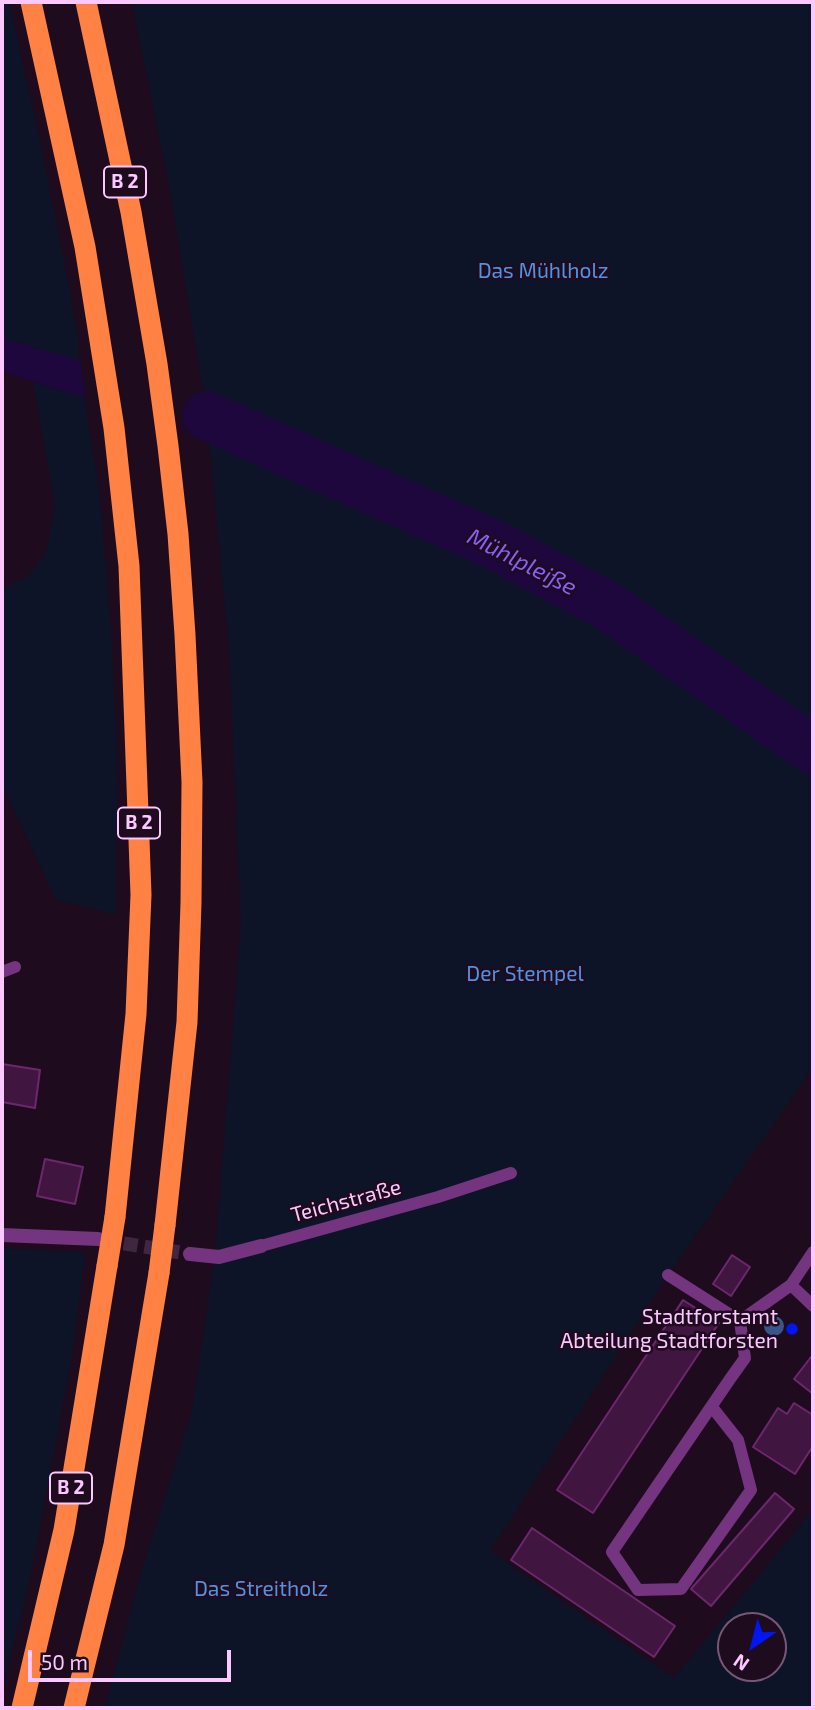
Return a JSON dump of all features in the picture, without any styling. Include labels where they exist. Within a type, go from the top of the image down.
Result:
[{"type":"highway","name":"B 2","points":[[22,1708],[64,1530],[115,1217],[136,1014],[141,895],[129,566],[114,428],[85,247],[31,2]]},
{"type":"highway","name":"B 2","points":[[74,1708],[114,1545],[159,1273],[187,1022],[192,782],[178,534],[157,364],[131,212],[86,2]]},
{"type":"street","points":[[2,1235],[98,1240]]},
{"type":"street","name":"Teichstraße","points":[[190,1254],[219,1257],[261,1246]]},
{"type":"lane","points":[[2,972],[15,967]]},
{"type":"lane","name":"Teichstraße","points":[[261,1246],[511,1174]]},
{"type":"lane","points":[[740,1321],[791,1285],[813,1252]]},
{"type":"lane","points":[[668,1275],[740,1321],[745,1358],[611,1552],[638,1590],[681,1589],[751,1490],[738,1440],[712,1407]]},
{"type":"lane","points":[[791,1285],[813,1306]]},
{"type":"green space","points":[[2,2],[9,2],[39,138],[70,292],[79,360],[2,338]]},
{"type":"green space","points":[[132,2],[813,2],[813,1068],[668,1275],[490,1551],[674,1678],[717,1626],[717,1682],[787,1682],[787,1612],[729,1612],[813,1510],[813,1708],[105,1708],[140,1577],[192,1411],[215,1256],[241,922],[229,649],[207,416],[171,196]]},
{"type":"green space","points":[[33,382],[84,397],[100,497],[117,746],[116,915],[55,899],[2,784],[2,589],[29,576],[47,550],[55,506]]},
{"type":"green space","points":[[2,1248],[85,1253],[72,1356],[31,1573],[2,1692]]},
{"type":"shaded area","points":[[2,338],[214,398],[268,456],[217,436],[2,371]]},
{"type":"pier","points":[[80,357],[200,390],[205,437],[86,401]]},
{"type":"building","points":[[2,1064],[40,1070],[35,1108],[2,1102]]},
{"type":"building","points":[[45,1159],[83,1167],[75,1204],[37,1196]]},
{"type":"building","points":[[732,1255],[750,1267],[731,1296],[713,1284]]},
{"type":"building","points":[[683,1300],[719,1323],[593,1513],[557,1490]]},
{"type":"building","points":[[811,1357],[813,1358],[813,1394],[794,1379]]},
{"type":"building","points":[[794,1403],[813,1415],[813,1446],[795,1474],[753,1447],[778,1408],[787,1414]]},
{"type":"building","points":[[775,1493],[794,1509],[711,1606],[691,1589]]},
{"type":"building","points":[[532,1528],[675,1626],[654,1657],[511,1560]]},
{"type":"waterway","name":"Mühlpleiße","points":[[207,416],[497,546],[611,608],[813,750]]},
{"type":"tunnel","points":[[103,1240],[190,1254]]},
{"type":"place","name":"Stadtforstamt Abteilung Stadtforsten","points":[[792,1329]]},
{"type":"park label","name":"Das Mühlholz","points":[[543,271]]},
{"type":"park label","name":"Der Stempel","points":[[525,974]]},
{"type":"park label","name":"Das Streitholz","points":[[261,1589]]}]
